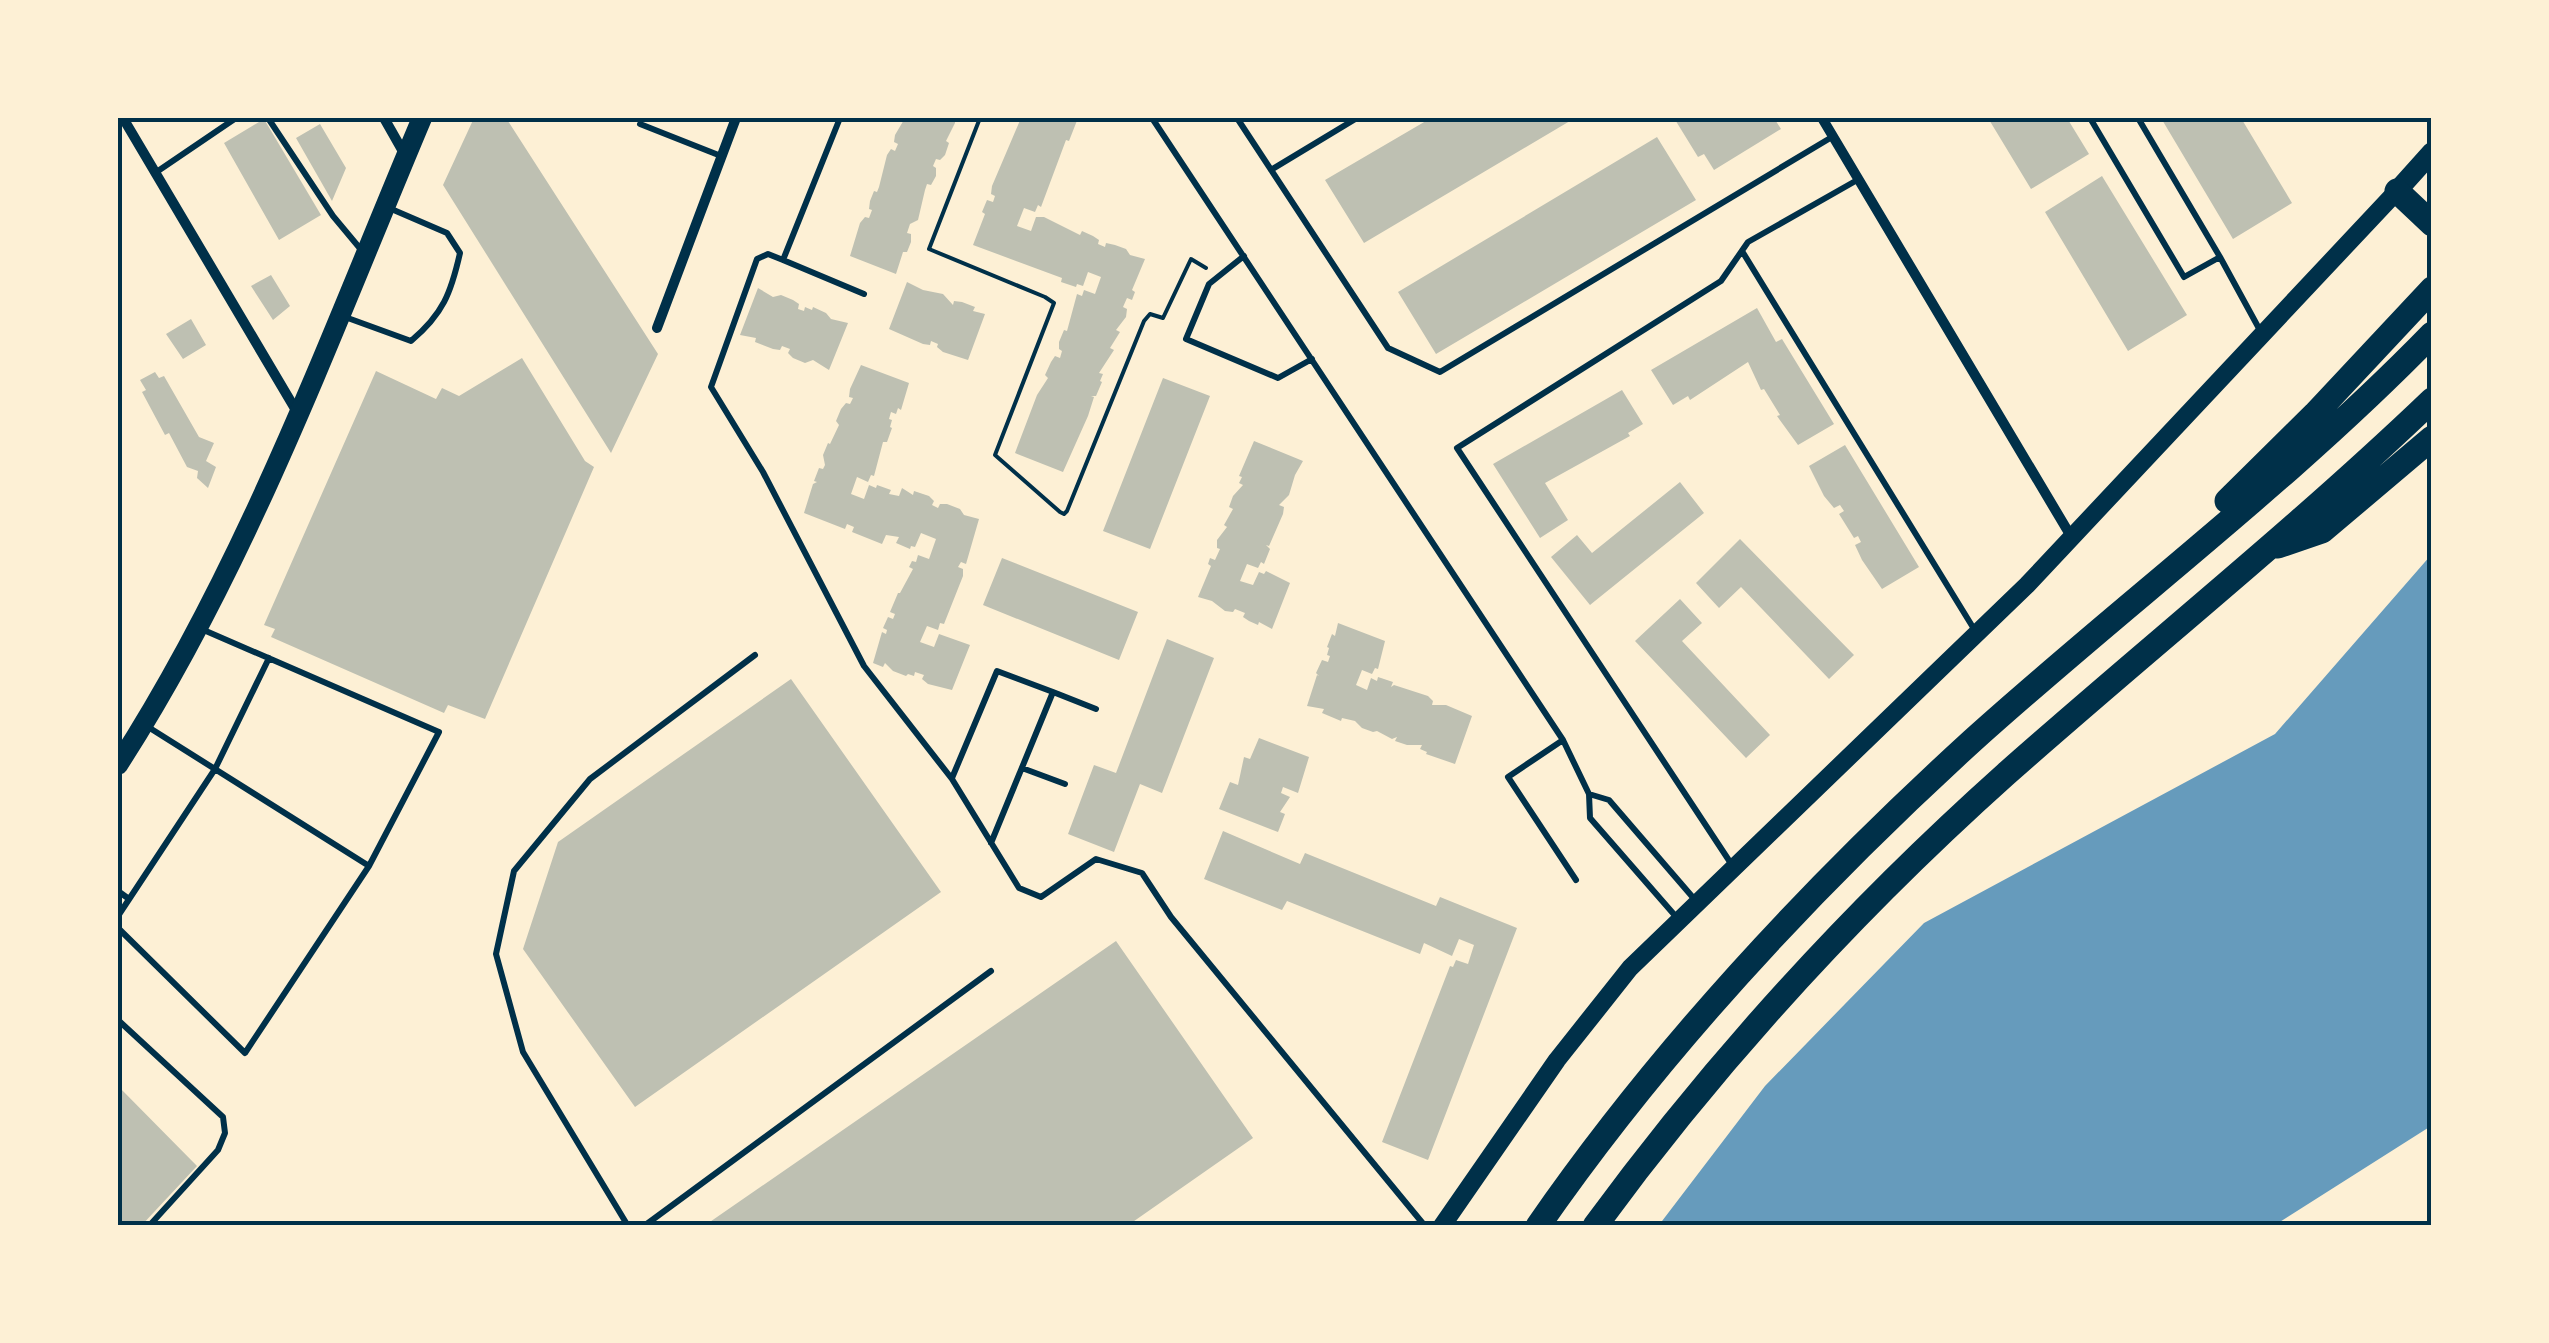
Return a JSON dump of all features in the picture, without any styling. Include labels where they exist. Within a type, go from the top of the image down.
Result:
[{"type":"highway","points":[[2397,191],[2432,224]]},
{"type":"highway","points":[[1538,1226],[1642,1088],[1746,966],[1860,848],[2034,687],[2316,414],[2432,289]]},
{"type":"highway","points":[[2034,687],[2303,456],[2432,334]]},
{"type":"highway","points":[[1595,1226],[1728,1058],[1881,893],[2006,774],[2432,400]]},
{"type":"highway","points":[[2264,551],[2322,531],[2432,438]]},
{"type":"main road","points":[[118,765],[198,627],[297,413],[422,118]]},
{"type":"main road","points":[[2397,191],[2432,152]]},
{"type":"street","points":[[123,118],[297,413]]},
{"type":"street","points":[[384,118],[406,156]]},
{"type":"street","points":[[656,328],[736,118]]},
{"type":"street","points":[[1824,118],[2072,538]]},
{"type":"street","points":[[1442,1226],[1556,1060],[1630,968],[2072,538],[2397,191]]},
{"type":"lane","points":[[155,173],[236,118]]},
{"type":"lane","points":[[268,118],[333,216],[364,253]]},
{"type":"lane","points":[[783,260],[840,118]]},
{"type":"lane","points":[[1152,118],[1563,740],[1589,794],[1590,818],[1680,920]]},
{"type":"lane","points":[[1236,118],[1388,348],[1440,372],[1833,136]]},
{"type":"lane","points":[[1271,170],[1357,118]]},
{"type":"lane","points":[[2090,118],[2184,277],[2220,257]]},
{"type":"lane","points":[[2138,118],[2262,335]]},
{"type":"lane","points":[[640,124],[722,156]]},
{"type":"lane","points":[[1732,866],[1457,448],[1721,281],[1748,242],[1859,180]]},
{"type":"lane","points":[[339,314],[411,341],[450,294],[460,253],[447,233],[384,206]]},
{"type":"lane","points":[[1742,251],[1977,633]]},
{"type":"lane","points":[[864,294],[768,254],[757,259],[710,388],[763,472],[864,666],[952,779],[1019,888],[1040,896],[1096,859],[1142,873],[1171,917],[1425,1226]]},
{"type":"lane","points":[[1244,256],[1209,284],[1186,340],[1278,378],[1312,359]]},
{"type":"lane","points":[[118,928],[246,1054],[369,866],[440,732],[198,627]]},
{"type":"lane","points":[[628,1226],[523,1052],[496,954],[514,871],[590,779],[755,655]]},
{"type":"lane","points":[[118,916],[215,769],[269,658]]},
{"type":"lane","points":[[952,779],[997,672],[1096,709]]},
{"type":"lane","points":[[991,843],[1053,692]]},
{"type":"lane","points":[[144,724],[369,866]]},
{"type":"lane","points":[[1563,740],[1508,777],[1576,880]]},
{"type":"lane","points":[[1022,768],[1065,784]]},
{"type":"lane","points":[[1589,794],[1609,800],[1697,902]]},
{"type":"lane","points":[[118,891],[128,899]]},
{"type":"lane","points":[[644,1226],[991,971]]},
{"type":"lane","points":[[118,1020],[223,1117],[225,1133],[218,1150],[149,1226]]},
{"type":"path","points":[[980,118],[930,250],[1054,303],[995,455],[1060,512],[1067,511],[1147,316],[1162,318],[1191,259],[1218,278]]},
{"type":"water","points":[[2431,555],[2431,1126],[2275,1225],[1659,1225],[1765,1086],[1924,923],[2275,734]]},
{"type":"building","points":[[474,118],[506,118],[658,354],[611,453],[443,185]]},
{"type":"building","points":[[905,118],[955,118],[955,123],[946,141],[949,143],[945,155],[936,159],[933,166],[936,176],[931,185],[927,184],[918,220],[910,224],[907,233],[911,234],[911,242],[896,274],[850,256],[860,223],[869,218],[870,201],[879,187],[887,155],[898,144],[894,142],[895,135]]},
{"type":"building","points":[[1021,118],[1078,118],[1041,207],[1038,205],[1035,212],[1024,208],[1017,226],[1031,231],[1036,217],[1044,217],[1080,235],[1082,231],[1093,236],[1105,247],[1106,243],[1115,245],[1145,259],[1132,290],[1132,300],[1127,298],[1123,307],[1127,309],[1126,317],[1116,330],[1120,332],[1110,348],[1114,350],[1099,373],[1103,374],[1102,382],[1096,396],[1091,396],[1094,397],[1088,416],[1063,472],[1015,453],[1037,395],[1048,378],[1045,375],[1051,362],[1055,356],[1060,358],[1059,342],[1064,330],[1067,331],[1077,294],[1082,296],[1084,290],[1095,294],[1101,277],[1088,272],[1083,286],[1076,287],[1061,282],[1062,278],[973,245],[987,200],[993,202],[992,186]]},
{"type":"building","points":[[1431,118],[1575,118],[1364,243],[1325,180]]},
{"type":"building","points":[[1674,118],[1774,118],[1781,129],[1714,170],[1704,154],[1698,157]]},
{"type":"building","points":[[1988,118],[2067,118],[2089,154],[2031,189]]},
{"type":"building","points":[[2161,118],[2241,118],[2292,203],[2233,239]]},
{"type":"building","points":[[264,119],[321,215],[279,240],[224,143]]},
{"type":"building","points":[[320,124],[346,168],[332,201],[296,138]]},
{"type":"building","points":[[1657,137],[1696,200],[1436,354],[1398,292]]},
{"type":"building","points":[[2102,176],[2187,315],[2128,351],[2045,212]]},
{"type":"building","points":[[271,275],[290,306],[273,320],[251,286]]},
{"type":"building","points":[[907,282],[943,294],[953,305],[954,301],[962,302],[985,314],[968,360],[943,352],[931,341],[930,345],[923,344],[889,329]]},
{"type":"building","points":[[758,288],[773,297],[781,295],[793,300],[799,304],[798,309],[813,307],[831,319],[848,323],[829,370],[813,360],[805,363],[793,358],[788,353],[790,349],[773,349],[755,342],[756,338],[740,335]]},
{"type":"building","points":[[1757,308],[1776,342],[1782,339],[1834,424],[1798,445],[1764,389],[1761,390],[1748,362],[1690,400],[1688,396],[1673,405],[1651,370]]},
{"type":"building","points":[[191,319],[206,345],[183,359],[166,334]]},
{"type":"building","points":[[522,358],[585,461],[594,467],[485,719],[448,705],[444,713],[271,637],[275,629],[264,625],[376,371],[436,399],[442,388],[459,396]]},
{"type":"building","points":[[861,365],[909,383],[901,410],[891,412],[892,428],[887,442],[883,442],[874,476],[868,482],[857,477],[851,494],[864,499],[869,485],[877,485],[899,496],[902,488],[913,495],[914,491],[929,496],[938,508],[947,504],[979,519],[966,564],[961,562],[958,567],[963,569],[963,576],[944,624],[940,623],[938,630],[927,626],[920,642],[934,647],[939,634],[970,645],[952,690],[928,684],[922,679],[924,675],[915,672],[914,676],[906,676],[885,663],[883,667],[873,663],[882,632],[886,634],[883,628],[888,617],[893,619],[895,614],[890,612],[913,569],[909,567],[912,561],[916,562],[918,555],[929,559],[936,539],[921,533],[910,549],[896,543],[899,537],[886,535],[882,544],[852,532],[854,527],[847,524],[845,529],[804,513],[819,468],[825,465],[823,455],[839,425],[836,421],[841,409],[853,398],[849,397],[850,389]]},
{"type":"building","points":[[155,372],[159,378],[164,376],[199,437],[214,443],[206,461],[216,467],[208,488],[197,478],[198,471],[187,467],[169,433],[165,435],[142,392],[146,390],[140,380]]},
{"type":"building","points":[[1163,378],[1210,396],[1150,549],[1103,531]]},
{"type":"building","points":[[1622,390],[1643,424],[1628,433],[1630,436],[1545,483],[1568,520],[1540,538],[1493,464]]},
{"type":"building","points":[[1254,441],[1303,461],[1289,495],[1279,505],[1284,507],[1283,514],[1269,546],[1266,545],[1270,549],[1264,564],[1261,562],[1258,568],[1247,564],[1240,581],[1253,585],[1259,572],[1266,571],[1290,583],[1272,629],[1249,621],[1243,617],[1245,613],[1225,611],[1198,597],[1211,566],[1210,558],[1215,560],[1220,549],[1217,540],[1227,527],[1224,525],[1233,509],[1229,507],[1233,496],[1243,485],[1239,476]]},
{"type":"building","points":[[1845,445],[1919,567],[1882,589],[1855,545],[1861,542],[1858,536],[1854,538],[1839,514],[1844,511],[1840,505],[1834,508],[1824,496],[1809,466]]},
{"type":"building","points":[[1680,482],[1704,513],[1590,605],[1551,557],[1577,535],[1592,553]]},
{"type":"building","points":[[1740,539],[1854,655],[1829,679],[1741,587],[1719,608],[1696,583]]},
{"type":"building","points":[[1002,558],[1138,612],[1119,660],[983,605]]},
{"type":"building","points":[[1680,599],[1702,623],[1682,641],[1770,735],[1746,758],[1635,641]]},
{"type":"building","points":[[1338,623],[1385,641],[1378,669],[1372,674],[1362,670],[1356,685],[1367,690],[1371,678],[1377,681],[1378,677],[1393,682],[1391,687],[1428,696],[1432,705],[1446,705],[1472,716],[1455,764],[1426,754],[1420,749],[1422,745],[1395,741],[1397,737],[1392,739],[1362,728],[1355,721],[1341,721],[1322,713],[1324,709],[1307,706],[1322,660],[1328,662],[1327,647]]},
{"type":"building","points":[[1167,639],[1214,658],[1162,793],[1140,784],[1114,852],[1068,834],[1094,765],[1116,773]]},
{"type":"building","points":[[791,679],[941,892],[635,1107],[523,949],[558,842]]},
{"type":"building","points":[[1259,738],[1309,757],[1298,793],[1283,787],[1281,793],[1290,797],[1280,812],[1285,814],[1278,832],[1219,809],[1230,782],[1238,785],[1244,757],[1250,759]]},
{"type":"building","points":[[1223,831],[1300,864],[1305,853],[1436,906],[1440,897],[1517,928],[1428,1160],[1382,1142],[1450,966],[1456,960],[1468,964],[1474,945],[1459,939],[1452,956],[1424,943],[1420,954],[1287,901],[1282,910],[1204,879]]},
{"type":"building","points":[[1116,941],[1253,1138],[1127,1226],[704,1226]]},
{"type":"building","points":[[118,1086],[197,1166],[141,1226],[118,1226]]}]
